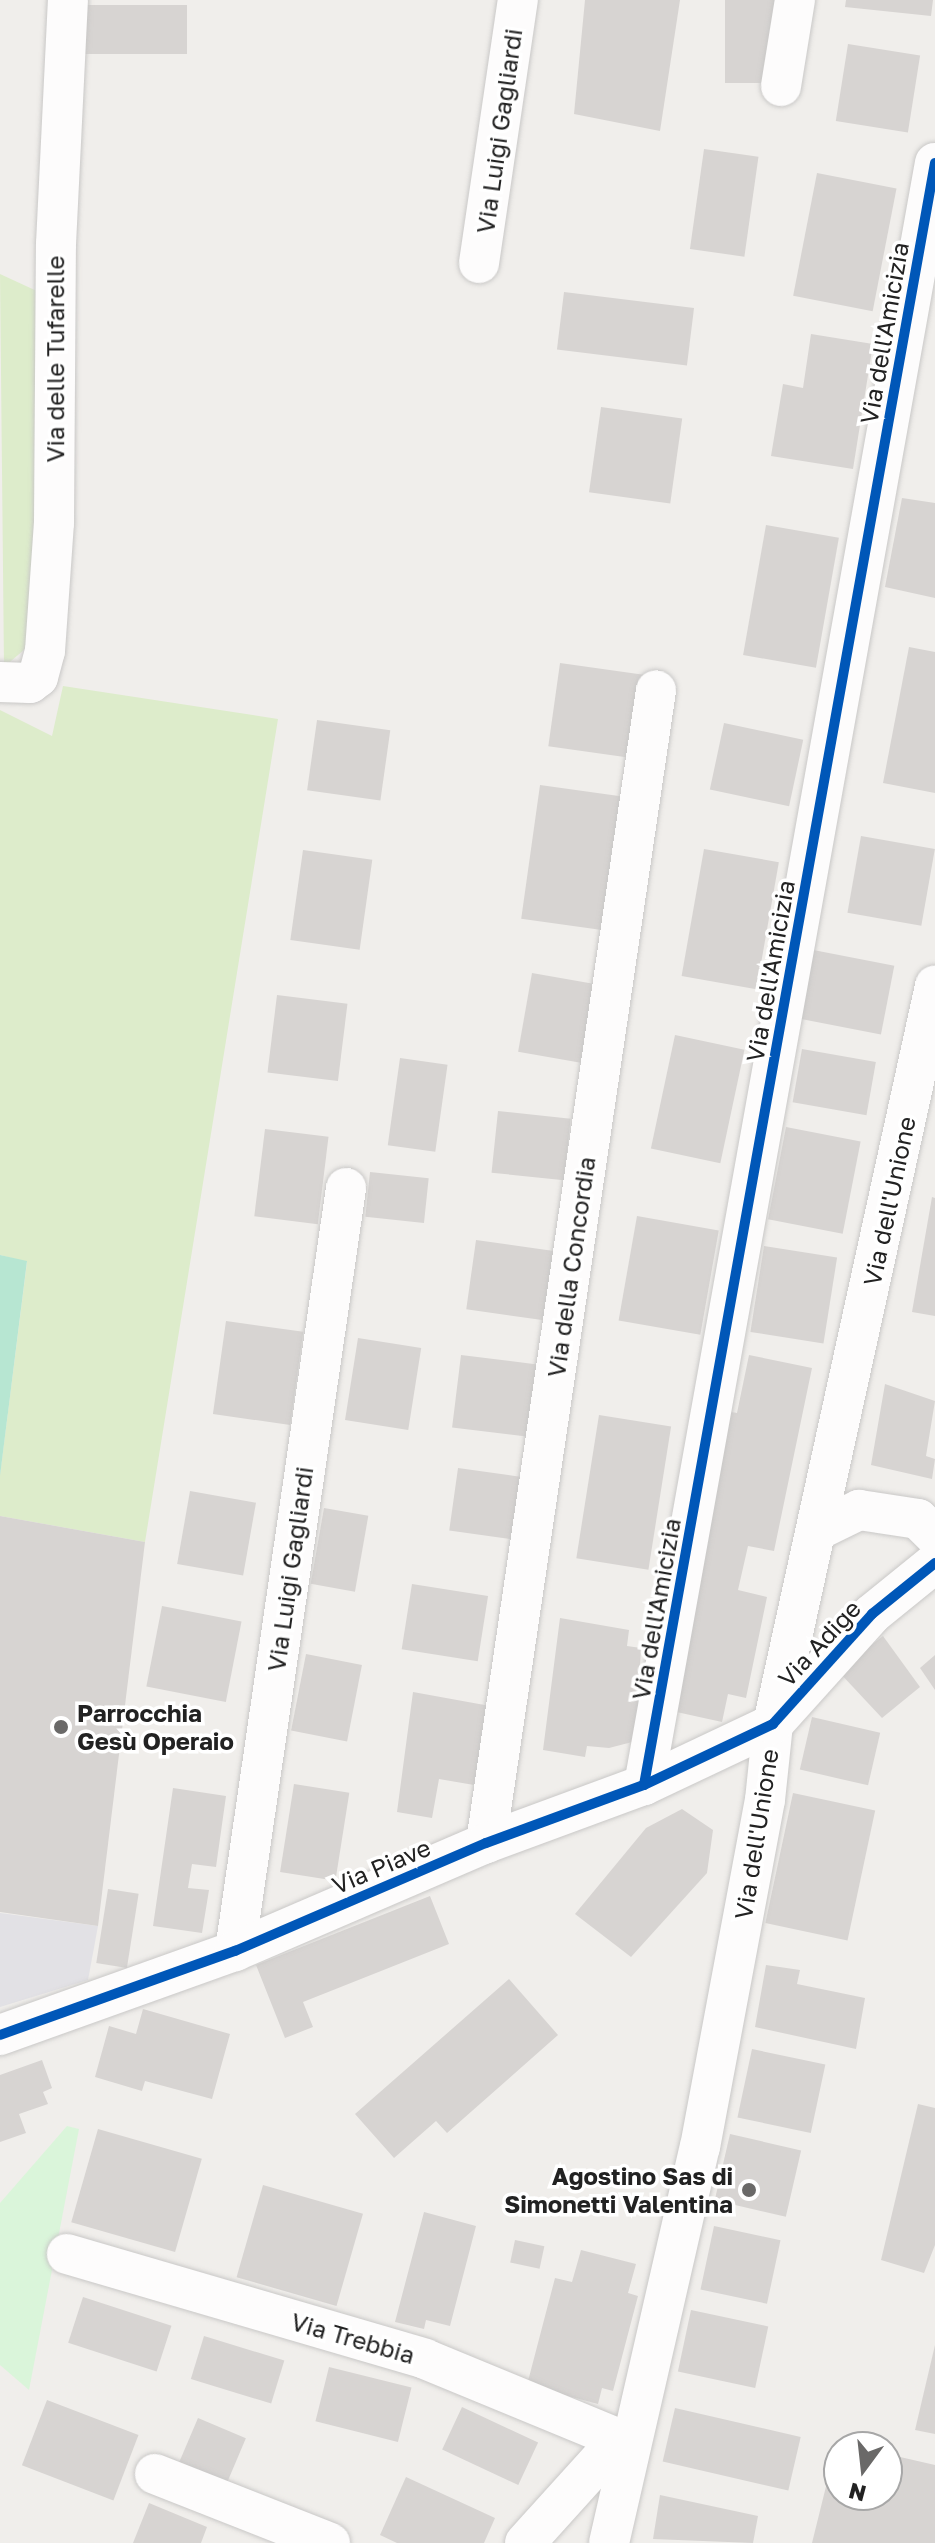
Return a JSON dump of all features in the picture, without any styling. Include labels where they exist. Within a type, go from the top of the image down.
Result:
[{"type":"street","name":"Via delle Tufarelle","points":[[0,682],[19,686],[38,677],[47,636],[55,491],[56,244],[68,0]]},
{"type":"street","name":"Via Luigi Gagliardi","points":[[479,263],[518,0]]},
{"type":"street","points":[[781,86],[795,0]]},
{"type":"street","name":"Via dell'Amicizia","points":[[644,1785],[935,163]]},
{"type":"street","name":"Via della Concordia","points":[[486,1843],[656,690]]},
{"type":"street","name":"Via dell'Unione","points":[[609,2543],[626,2441],[700,2147],[765,1800],[773,1724],[935,986]]},
{"type":"street","name":"Via Luigi Gagliardi","points":[[235,1951],[346,1188]]},
{"type":"street","points":[[818,1530],[859,1510],[918,1519],[935,1536]]},
{"type":"street","name":"Via Adige","points":[[773,1724],[872,1614],[935,1563]]},
{"type":"street","name":"Via Adige","points":[[808,1574],[824,1598],[851,1613],[872,1614]]},
{"type":"street","name":"Via Piave","points":[[0,2035],[235,1951],[486,1843],[644,1785],[773,1724]]},
{"type":"street","name":"Via Trebbia","points":[[67,2254],[410,2354],[626,2441]]},
{"type":"street","points":[[525,2543],[626,2441]]},
{"type":"street","points":[[155,2474],[330,2543]]},
{"type":"green space","points":[[0,274],[39,292],[32,643],[4,667]]},
{"type":"green space","points":[[63,686],[278,719],[145,1542],[0,1516],[0,1475],[27,1262],[0,1255],[0,710],[52,736]]},
{"type":"green space","points":[[0,1255],[27,1261],[0,1476]]},
{"type":"green space","points":[[67,2126],[79,2129],[29,2390],[0,2365],[0,2203]]},
{"type":"shaded area","points":[[0,1913],[98,1926],[88,1980],[0,2007]]},
{"type":"building","points":[[585,0],[680,0],[660,131],[574,114]]},
{"type":"building","points":[[725,0],[777,0],[777,83],[725,83]]},
{"type":"building","points":[[846,0],[933,0],[931,16],[845,7]]},
{"type":"building","points":[[83,5],[187,5],[187,54],[83,54]]},
{"type":"building","points":[[848,44],[920,55],[908,132],[836,121]]},
{"type":"building","points":[[704,149],[758,157],[744,257],[690,249]]},
{"type":"building","points":[[817,173],[897,188],[873,311],[793,296]]},
{"type":"building","points":[[564,292],[694,308],[687,366],[557,350]]},
{"type":"building","points":[[811,334],[873,344],[853,469],[771,456],[783,384],[803,388]]},
{"type":"building","points":[[601,407],[682,418],[670,504],[589,492]]},
{"type":"building","points":[[902,498],[935,503],[935,598],[885,587]]},
{"type":"building","points":[[766,525],[839,538],[816,668],[743,655]]},
{"type":"building","points":[[909,647],[935,652],[935,793],[883,783]]},
{"type":"building","points":[[560,663],[645,675],[633,758],[548,746]]},
{"type":"building","points":[[317,720],[390,730],[380,801],[307,790]]},
{"type":"building","points":[[724,723],[803,740],[789,806],[710,790]]},
{"type":"building","points":[[540,785],[624,797],[605,931],[521,919]]},
{"type":"building","points":[[861,836],[935,849],[921,926],[847,913]]},
{"type":"building","points":[[704,849],[779,862],[756,989],[682,976]]},
{"type":"building","points":[[303,850],[372,860],[360,950],[290,940]]},
{"type":"building","points":[[803,948],[894,966],[881,1034],[790,1017]]},
{"type":"building","points":[[532,973],[596,984],[582,1063],[518,1052]]},
{"type":"building","points":[[277,995],[347,1004],[338,1081],[267,1072]]},
{"type":"building","points":[[675,1035],[744,1050],[720,1163],[651,1148]]},
{"type":"building","points":[[802,1049],[876,1062],[866,1115],[793,1102]]},
{"type":"building","points":[[400,1058],[448,1065],[435,1152],[388,1145]]},
{"type":"building","points":[[498,1111],[571,1119],[564,1180],[492,1173]]},
{"type":"building","points":[[786,1127],[861,1142],[843,1234],[768,1219]]},
{"type":"building","points":[[265,1129],[329,1137],[318,1224],[254,1216]]},
{"type":"building","points":[[370,1172],[429,1178],[424,1223],[365,1217]]},
{"type":"building","points":[[932,1197],[935,1198],[935,1316],[912,1312]]},
{"type":"building","points":[[637,1216],[719,1230],[700,1335],[619,1320]]},
{"type":"building","points":[[476,1240],[557,1251],[547,1321],[466,1309]]},
{"type":"building","points":[[764,1246],[837,1258],[823,1344],[750,1332]]},
{"type":"building","points":[[226,1321],[303,1332],[290,1425],[213,1414]]},
{"type":"building","points":[[358,1338],[421,1348],[408,1430],[345,1420]]},
{"type":"building","points":[[461,1355],[539,1365],[531,1437],[452,1427]]},
{"type":"building","points":[[749,1355],[812,1368],[774,1551],[748,1546],[738,1590],[767,1597],[746,1698],[728,1694],[722,1722],[672,1711],[721,1410],[737,1413]]},
{"type":"building","points":[[885,1384],[935,1401],[926,1456],[935,1459],[932,1479],[871,1465]]},
{"type":"building","points":[[599,1415],[671,1426],[648,1570],[576,1558]]},
{"type":"building","points":[[458,1468],[523,1477],[515,1540],[449,1530]]},
{"type":"building","points":[[190,1491],[256,1503],[243,1576],[177,1564]]},
{"type":"building","points":[[324,1508],[368,1516],[355,1592],[311,1584]]},
{"type":"building","name":"Parrocchia Gesù Operaio","points":[[0,1516],[145,1542],[98,1926],[0,1912]]},
{"type":"building","points":[[412,1584],[488,1596],[478,1661],[402,1649]]},
{"type":"building","points":[[162,1606],[242,1621],[226,1702],[146,1686]]},
{"type":"building","points":[[560,1618],[629,1630],[627,1646],[641,1648],[636,1741],[609,1748],[587,1746],[585,1757],[543,1750]]},
{"type":"building","points":[[883,1636],[920,1687],[882,1718],[838,1671]]},
{"type":"building","points":[[306,1654],[362,1665],[347,1741],[291,1731]]},
{"type":"building","points":[[935,1655],[935,1690],[920,1668]]},
{"type":"building","points":[[413,1692],[490,1706],[474,1785],[439,1779],[432,1818],[397,1812]]},
{"type":"building","points":[[812,1717],[880,1733],[868,1785],[800,1770]]},
{"type":"building","points":[[294,1784],[349,1793],[335,1881],[280,1872]]},
{"type":"building","points":[[173,1788],[226,1796],[216,1867],[192,1864],[188,1888],[209,1890],[202,1933],[153,1926]]},
{"type":"building","points":[[793,1793],[875,1810],[848,1941],[765,1923]]},
{"type":"building","points":[[682,1809],[713,1830],[707,1873],[631,1957],[575,1914],[646,1828]]},
{"type":"building","points":[[108,1889],[139,1894],[127,1968],[96,1963]]},
{"type":"building","points":[[430,1896],[449,1944],[303,2002],[313,2027],[285,2038],[256,1965]]},
{"type":"building","points":[[766,1965],[800,1970],[797,1984],[865,1998],[856,2049],[755,2027]]},
{"type":"building","points":[[509,1979],[558,2035],[447,2133],[436,2121],[394,2158],[355,2114]]},
{"type":"building","points":[[143,2009],[230,2034],[212,2099],[145,2081],[142,2091],[95,2077],[109,2026],[136,2034]]},
{"type":"building","points":[[752,2049],[825,2065],[811,2133],[737,2117]]},
{"type":"building","points":[[42,2060],[52,2088],[43,2092],[48,2104],[19,2114],[26,2133],[0,2142],[0,2075]]},
{"type":"building","points":[[918,2104],[935,2108],[935,2245],[924,2273],[881,2260]]},
{"type":"building","points":[[98,2129],[202,2159],[175,2252],[71,2222]]},
{"type":"building","points":[[730,2134],[801,2150],[786,2217],[715,2200]]},
{"type":"building","points":[[263,2185],[363,2214],[337,2306],[237,2277]]},
{"type":"building","points":[[424,2212],[476,2226],[450,2326],[426,2320],[424,2329],[395,2322]]},
{"type":"building","points":[[714,2226],[781,2240],[767,2304],[700,2290]]},
{"type":"building","points":[[515,2240],[544,2246],[540,2269],[510,2262]]},
{"type":"building","points":[[581,2250],[636,2264],[628,2293],[638,2296],[613,2391],[602,2388],[598,2404],[527,2385],[555,2278],[572,2282]]},
{"type":"building","points":[[83,2297],[171,2326],[157,2371],[68,2343]]},
{"type":"building","points":[[691,2310],[768,2326],[755,2388],[678,2372]]},
{"type":"building","points":[[204,2336],[284,2361],[271,2404],[191,2379]]},
{"type":"building","points":[[935,2345],[935,2434],[915,2430]]},
{"type":"building","points":[[329,2367],[411,2388],[398,2442],[315,2421]]},
{"type":"building","points":[[47,2400],[138,2435],[113,2500],[22,2465]]},
{"type":"building","points":[[462,2407],[538,2442],[518,2485],[442,2450]]},
{"type":"building","points":[[675,2408],[801,2437],[788,2491],[663,2462]]},
{"type":"building","points":[[198,2418],[246,2438],[226,2486],[178,2466]]},
{"type":"building","points":[[903,2458],[935,2465],[935,2543],[812,2543],[823,2499],[823,2511],[903,2511]]},
{"type":"building","points":[[406,2477],[495,2518],[484,2543],[397,2543],[380,2535]]},
{"type":"building","points":[[660,2495],[758,2516],[753,2543],[653,2539]]},
{"type":"building","points":[[149,2503],[207,2527],[201,2543],[133,2543]]},
{"type":"cycle path","points":[[644,1785],[935,163]]},
{"type":"cycle path","points":[[0,2035],[235,1951],[486,1843],[644,1785],[773,1724],[872,1614],[935,1563]]},
{"type":"place","name":"Parrocchia Gesù Operaio","points":[[61,1727]]},
{"type":"place","name":"Agostino Sas di Simonetti Valentina","points":[[749,2190]]}]
